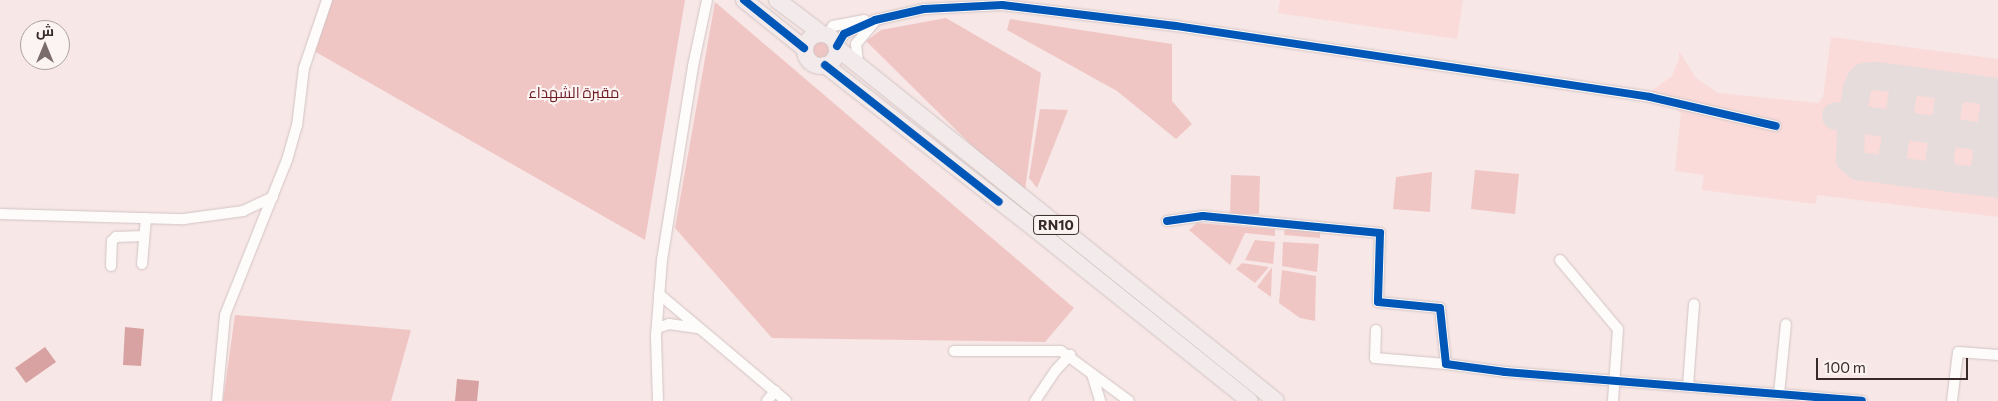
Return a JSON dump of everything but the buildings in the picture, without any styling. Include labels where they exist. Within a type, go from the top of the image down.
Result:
[{"type":"main road","name":"RN10","points":[[744,0],[804,48],[810,62],[817,66],[825,65],[1035,229],[1250,401]]},
{"type":"main road","name":"RN10","points":[[777,0],[831,40],[1027,202],[1276,401]]},
{"type":"main road","points":[[804,48],[807,41],[813,35],[831,40],[836,55],[832,62],[825,65]]},
{"type":"street","points":[[217,401],[225,315],[273,197],[297,126],[304,68],[327,0]]},
{"type":"street","points":[[658,401],[657,328],[662,260],[693,66],[707,0]]},
{"type":"street","points":[[831,40],[875,20],[924,9],[1012,6],[1176,26],[1650,97],[1776,126]]},
{"type":"street","points":[[858,63],[856,44],[875,20]]},
{"type":"street","points":[[0,214],[184,219],[225,215],[243,211],[273,197]]},
{"type":"street","points":[[1166,221],[1203,216],[1380,233],[1378,302],[1440,308],[1446,364]]},
{"type":"street","points":[[142,264],[146,218]]},
{"type":"street","points":[[111,266],[112,241],[116,237],[144,236]]},
{"type":"street","points":[[1560,260],[1618,330],[1613,401]]},
{"type":"street","points":[[659,294],[786,401]]},
{"type":"street","points":[[1688,386],[1694,304]]},
{"type":"street","points":[[657,328],[669,324],[699,328]]},
{"type":"street","points":[[1779,394],[1786,324]]},
{"type":"street","points":[[1376,330],[1375,358],[1446,364],[1505,372],[1779,394],[1799,398],[1862,401]]},
{"type":"street","points":[[954,352],[1053,349],[1070,355],[1129,401]]},
{"type":"street","points":[[1952,401],[1958,352],[1998,355]]},
{"type":"street","points":[[1035,401],[1056,370],[1070,355]]},
{"type":"street","points":[[1092,374],[1100,401]]},
{"type":"street","points":[[768,401],[775,391]]},
{"type":"shaded area","points":[[1280,0],[1463,0],[1457,39],[1278,13]]},
{"type":"shaded area","points":[[1831,37],[1998,59],[1998,217],[1817,195],[1816,204],[1702,190],[1704,175],[1675,171],[1681,113],[1674,106],[1649,103],[1650,92],[1672,76],[1679,59],[1679,51],[1696,78],[1718,93],[1818,103],[1823,97]]},
{"type":"shaded area","points":[[125,327],[144,329],[141,366],[123,365]]},
{"type":"shaded area","points":[[45,347],[56,362],[26,383],[15,368]]},
{"type":"shaded area","points":[[457,379],[479,381],[477,401],[455,401]]},
{"type":"green space","name":"مقبرة الشهداء","points":[[330,0],[685,0],[645,240],[314,51]]},
{"type":"green space","points":[[715,2],[1074,308],[1045,342],[772,338],[675,228]]},
{"type":"green space","points":[[946,18],[1041,73],[1024,197],[866,41],[881,30]]},
{"type":"green space","points":[[1010,19],[1172,44],[1172,101],[1192,124],[1176,139],[1117,91],[1007,30]]},
{"type":"green space","points":[[821,37],[829,41],[833,49],[829,57],[821,61],[813,57],[809,49],[813,41]]},
{"type":"green space","points":[[1040,109],[1068,110],[1037,188],[1029,178]]},
{"type":"green space","points":[[1475,170],[1519,174],[1515,214],[1471,209]]},
{"type":"green space","points":[[1432,172],[1430,212],[1393,209],[1396,177]]},
{"type":"green space","points":[[1231,175],[1260,176],[1259,214],[1230,214]]},
{"type":"green space","points":[[1197,223],[1275,229],[1275,236],[1245,233],[1230,265],[1189,230]]},
{"type":"green space","points":[[1285,228],[1320,231],[1320,238],[1284,235]]},
{"type":"green space","points":[[1255,240],[1275,242],[1273,264],[1245,260]]},
{"type":"green space","points":[[1283,242],[1319,244],[1317,272],[1282,266]]},
{"type":"green space","points":[[1242,263],[1269,267],[1255,283],[1236,269]]},
{"type":"green space","points":[[1272,267],[1271,297],[1257,287]]},
{"type":"green space","points":[[1282,270],[1316,276],[1315,321],[1300,318],[1279,303]]},
{"type":"green space","points":[[235,315],[411,330],[391,401],[223,401]]},
{"type":"taxiway","points":[[1902,172],[1858,166],[1850,159],[1851,126],[1857,88],[1864,77],[1876,76],[1998,92]]},
{"type":"taxiway","points":[[1917,81],[1907,85],[1903,93],[1893,154],[1894,165],[1902,172],[1950,178]]},
{"type":"taxiway","points":[[1963,87],[1953,91],[1949,100],[1940,156],[1941,171],[1950,178],[1994,183]]},
{"type":"taxiway","points":[[1998,100],[1994,108],[1985,167],[1988,178],[1998,184]]},
{"type":"taxiway","points":[[1836,116],[1998,139]]},
{"type":"cycle path","points":[[744,0],[804,48]]},
{"type":"cycle path","points":[[837,46],[844,34],[875,20],[924,9],[1002,5],[1176,26],[1650,97],[1776,126]]},
{"type":"cycle path","points":[[825,65],[999,202]]},
{"type":"cycle path","points":[[1167,221],[1203,216],[1380,233],[1378,302],[1440,308],[1446,364],[1505,372],[1862,401]]}]
